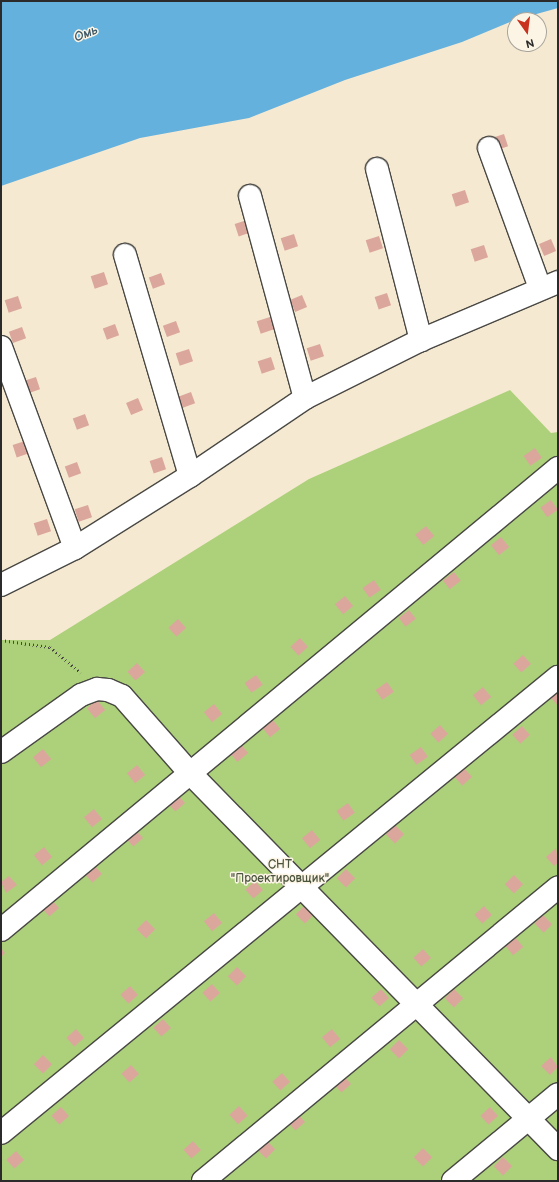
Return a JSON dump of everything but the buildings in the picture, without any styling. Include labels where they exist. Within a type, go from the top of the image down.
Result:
[{"type":"street","points":[[1,585],[75,548],[190,476],[305,398],[421,340],[549,285],[489,148]]},
{"type":"street","points":[[378,169],[421,340]]},
{"type":"street","points":[[250,196],[305,398]]},
{"type":"street","points":[[125,255],[190,476]]},
{"type":"street","points":[[1,347],[75,548]]},
{"type":"street","points":[[1,930],[558,468]]},
{"type":"street","points":[[1,1133],[558,677]]},
{"type":"street","points":[[1,752],[81,695],[97,689],[108,690],[122,696],[190,772],[558,1149]]},
{"type":"street","points":[[203,1181],[558,887]]},
{"type":"street","points":[[453,1181],[558,1094]]},
{"type":"path","points":[[1,640],[50,647],[80,671],[97,689]]},
{"type":"green space","name":"СНТ \"Проектировщик\"","points":[[510,390],[551,433],[558,432],[558,1181],[1,1181],[1,640],[50,640],[309,479]]},
{"type":"water","name":"Омь","points":[[1,1],[558,1],[558,8],[544,12],[507,12],[507,23],[462,42],[345,80],[249,118],[140,138],[1,186]]}]
